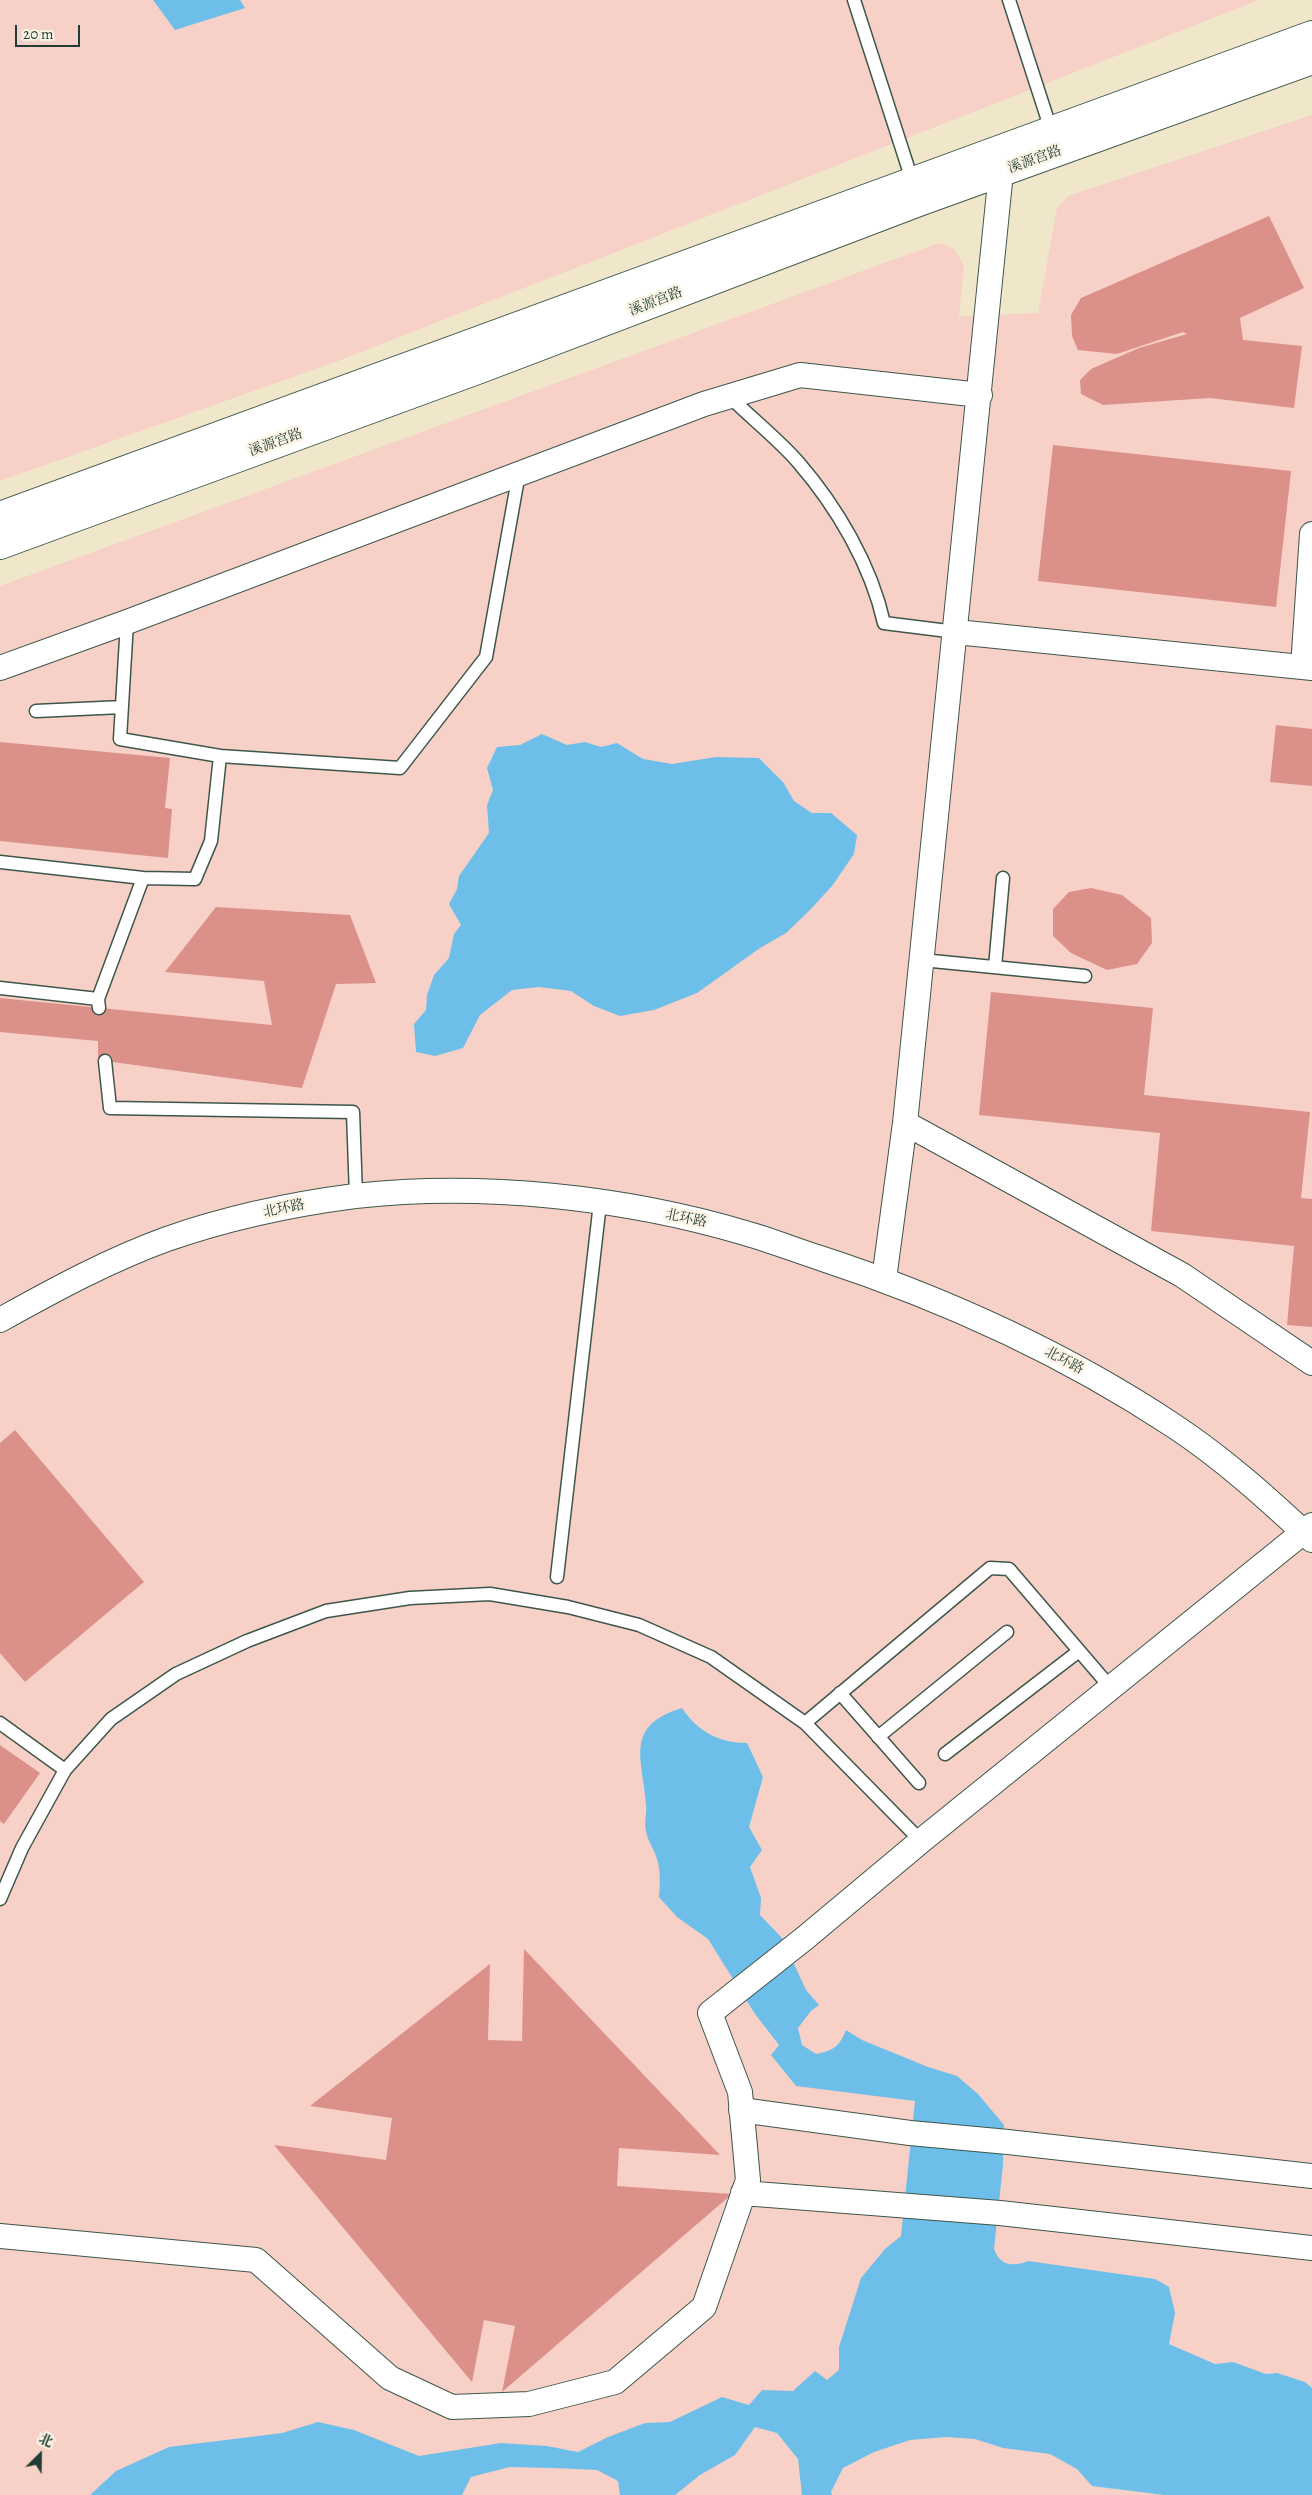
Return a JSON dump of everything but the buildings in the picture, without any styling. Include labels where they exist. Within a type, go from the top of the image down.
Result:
[{"type":"main road","name":"溪源宫路","points":[[0,545],[480,368],[915,191],[1001,172],[1054,141],[1312,35]]},
{"type":"main road","name":"溪源宫路","points":[[0,516],[1054,141],[1312,60]]},
{"type":"street","points":[[884,1279],[905,1123],[980,395],[1001,172]]},
{"type":"street","points":[[0,668],[127,622],[519,472],[704,404],[800,375],[980,395]]},
{"type":"street","points":[[956,632],[1307,667],[1312,534]]},
{"type":"street","points":[[905,1123],[1182,1276],[1312,1363]]},
{"type":"street","name":"北环路","points":[[0,1320],[106,1265],[168,1239],[293,1206],[356,1196],[422,1192],[489,1191],[600,1203],[683,1217],[745,1233],[884,1279],[945,1302],[1004,1330],[1120,1392],[1174,1426],[1229,1466],[1309,1532]]},
{"type":"street","points":[[0,2236],[256,2260],[390,2378],[452,2406],[529,2404],[615,2382],[704,2307],[748,2180],[740,2092],[710,2013],[805,1938],[921,1841],[1111,1688],[1309,1532]]},
{"type":"street","points":[[741,2110],[910,2133],[1312,2176]]},
{"type":"street","points":[[744,2193],[1000,2213],[1312,2248]]},
{"type":"lane","points":[[854,0],[915,191]]},
{"type":"lane","points":[[1009,0],[1054,141]]},
{"type":"lane","points":[[728,396],[798,462],[835,510],[858,554],[884,624],[956,632]]},
{"type":"lane","points":[[127,622],[120,739],[220,756],[400,768],[486,656],[519,472]]},
{"type":"lane","points":[[36,711],[122,707]]},
{"type":"lane","points":[[0,862],[143,878],[195,879],[211,841],[220,756]]},
{"type":"lane","points":[[0,988],[99,1004],[143,878]]},
{"type":"lane","points":[[995,967],[1003,878]]},
{"type":"lane","points":[[922,960],[1085,976]]},
{"type":"lane","points":[[105,1061],[110,1108],[352,1112],[356,1196]]},
{"type":"lane","points":[[557,1577],[600,1203]]},
{"type":"lane","points":[[805,1723],[990,1568],[1009,1569],[1111,1688]]},
{"type":"lane","points":[[0,1899],[22,1848],[64,1770],[111,1719],[176,1674],[248,1642],[326,1611],[410,1598],[490,1594],[568,1607],[639,1626],[711,1657],[805,1723],[921,1841]]},
{"type":"lane","points":[[878,1736],[1007,1632]]},
{"type":"lane","points":[[945,1754],[1079,1651]]},
{"type":"lane","points":[[840,1693],[919,1784]]},
{"type":"lane","points":[[0,1723],[64,1770]]},
{"type":"shaded area","points":[[0,0],[1259,0],[338,361],[0,481]]},
{"type":"shaded area","points":[[1312,115],[1312,2495],[0,2495],[0,586],[939,243],[954,249],[964,265],[959,316],[1038,313],[1057,208],[1068,196]]},
{"type":"water","points":[[153,0],[240,0],[245,8],[175,30]]},
{"type":"water","points":[[542,734],[567,745],[585,742],[601,747],[617,743],[643,759],[672,764],[716,757],[759,758],[783,782],[794,801],[812,813],[831,813],[857,835],[854,854],[832,886],[786,933],[760,948],[697,993],[654,1010],[620,1016],[594,1006],[571,991],[539,987],[512,990],[480,1015],[463,1048],[435,1056],[416,1052],[414,1024],[426,1010],[427,995],[434,975],[449,958],[454,934],[461,925],[449,904],[457,889],[459,876],[489,833],[487,805],[493,790],[487,768],[497,747],[520,745]]},
{"type":"water","points":[[682,1708],[695,1723],[710,1734],[727,1741],[747,1743],[763,1777],[749,1827],[762,1850],[750,1867],[761,1898],[760,1915],[782,1938],[806,1990],[819,2005],[811,2011],[798,2028],[802,2045],[816,2054],[827,2051],[838,2044],[846,2030],[862,2040],[928,2067],[957,2076],[978,2094],[1004,2125],[1003,2165],[994,2249],[1003,2262],[1017,2264],[1028,2261],[1155,2279],[1169,2287],[1175,2313],[1169,2344],[1215,2364],[1233,2362],[1266,2374],[1277,2373],[1305,2382],[1312,2388],[1312,2495],[1164,2495],[1092,2486],[1077,2469],[1050,2454],[1003,2448],[975,2439],[946,2437],[910,2440],[874,2452],[843,2468],[831,2492],[832,2495],[802,2495],[798,2459],[777,2433],[755,2427],[735,2455],[700,2475],[675,2495],[620,2495],[618,2481],[597,2470],[510,2467],[471,2477],[462,2495],[90,2495],[116,2471],[169,2447],[282,2433],[318,2422],[354,2430],[419,2456],[501,2443],[547,2446],[578,2452],[608,2437],[645,2423],[670,2422],[722,2397],[749,2405],[762,2390],[793,2391],[815,2371],[827,2380],[839,2370],[839,2347],[861,2278],[885,2249],[901,2236],[915,2101],[796,2086],[771,2055],[779,2045],[755,2014],[708,1939],[677,1917],[659,1897],[659,1866],[645,1828],[646,1807],[641,1746],[644,1734],[651,1724],[663,1715]]}]
